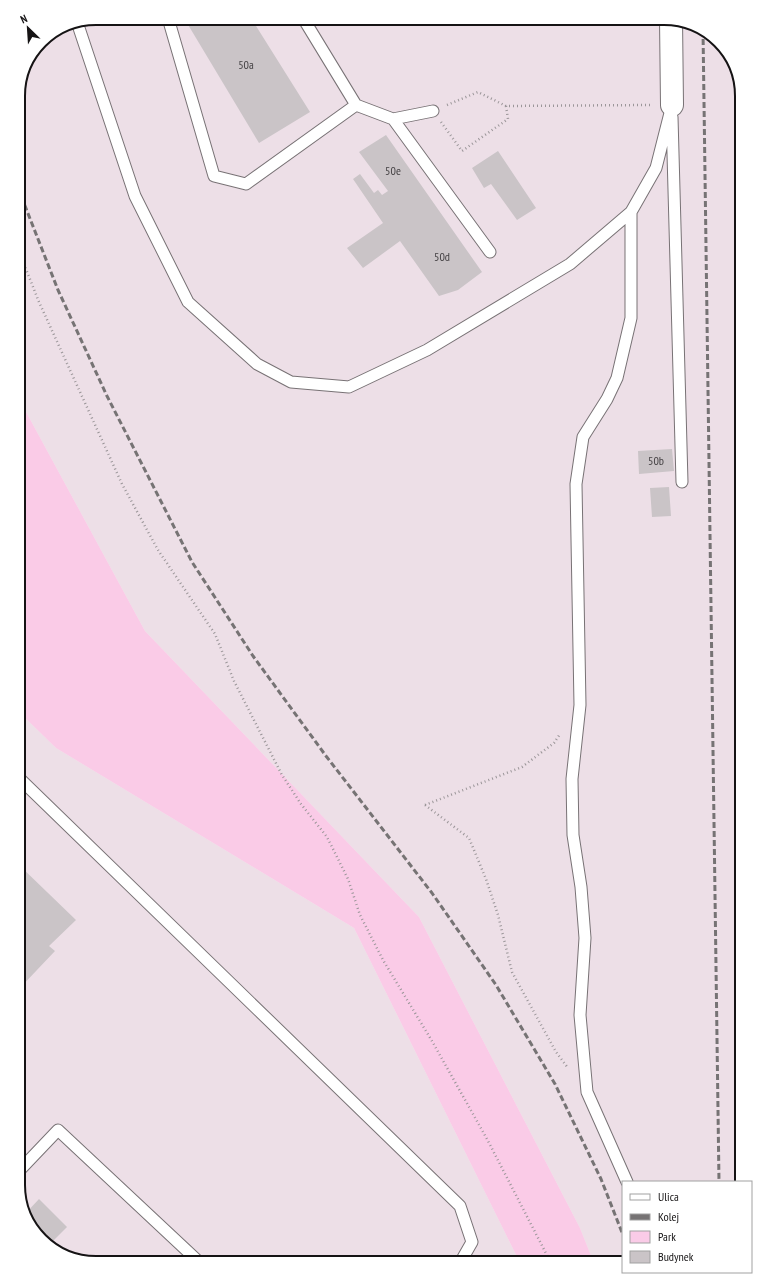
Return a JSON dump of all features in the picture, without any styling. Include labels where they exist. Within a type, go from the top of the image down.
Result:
[{"type":"street","points":[[671,25],[672,105]]},
{"type":"lane","points":[[170,25],[214,176],[246,184],[356,105]]},
{"type":"lane","points":[[307,25],[356,105],[393,119],[433,111]]},
{"type":"lane","points":[[79,27],[135,196],[188,302],[257,364],[291,382],[349,387],[427,350],[570,264],[631,212],[656,168],[672,105]]},
{"type":"lane","points":[[672,105],[682,482]]},
{"type":"lane","points":[[393,119],[490,252]]},
{"type":"lane","points":[[627,1181],[587,1092],[580,1015],[585,938],[581,887],[573,835],[572,778],[580,706],[576,484],[583,436],[607,399],[616,378],[630,318],[631,212]]},
{"type":"lane","points":[[25,784],[460,1206],[472,1242],[464,1256]]},
{"type":"lane","points":[[25,1165],[58,1130],[193,1256]]},
{"type":"path","points":[[506,106],[508,119],[462,151],[433,111],[478,92],[506,106],[672,105]]},
{"type":"path","points":[[25,267],[39,302],[122,484],[158,550],[215,634],[234,680],[282,775],[301,804],[327,837],[348,878],[360,915],[384,960],[432,1041],[487,1139],[547,1256]]},
{"type":"path","points":[[580,706],[554,743],[522,768],[425,805],[469,838],[486,879],[512,972],[556,1052],[587,1092]]},
{"type":"shaded area","points":[[91,25],[669,25],[687,29],[703,37],[717,49],[730,69],[733,78],[735,96],[735,1181],[622,1181],[622,1256],[591,1256],[580,1228],[419,917],[145,631],[25,410],[25,91],[27,78],[32,65],[40,53],[44,48],[48,48],[49,43],[69,30]]},
{"type":"shaded area","points":[[25,718],[56,748],[354,928],[517,1256],[91,1256],[82,1255],[65,1249],[43,1232],[32,1216],[26,1199],[25,1190]]},
{"type":"green space","points":[[25,410],[145,631],[419,917],[580,1228],[591,1256],[517,1256],[354,928],[56,748],[25,718]]},
{"type":"building","points":[[188,25],[255,25],[310,112],[259,143]]},
{"type":"building","points":[[386,135],[482,272],[458,290],[439,296],[400,241],[363,268],[347,248],[383,223],[353,179],[360,174],[374,193],[378,190],[382,195],[388,191],[359,152]]},
{"type":"building","points":[[498,151],[536,208],[517,220],[491,184],[484,188],[472,168]]},
{"type":"building","points":[[672,449],[674,471],[639,474],[638,451]]},
{"type":"building","points":[[669,487],[671,516],[652,517],[650,488]]},
{"type":"building","points":[[25,871],[76,920],[49,946],[55,951],[25,983]]},
{"type":"building","points":[[39,1199],[67,1227],[53,1241],[37,1224],[29,1209]]},
{"type":"railway","points":[[703,37],[719,1181]]},
{"type":"railway","points":[[25,206],[58,290],[107,396],[192,562],[253,656],[326,756],[432,893],[496,985],[555,1084],[601,1179],[622,1232]]}]
